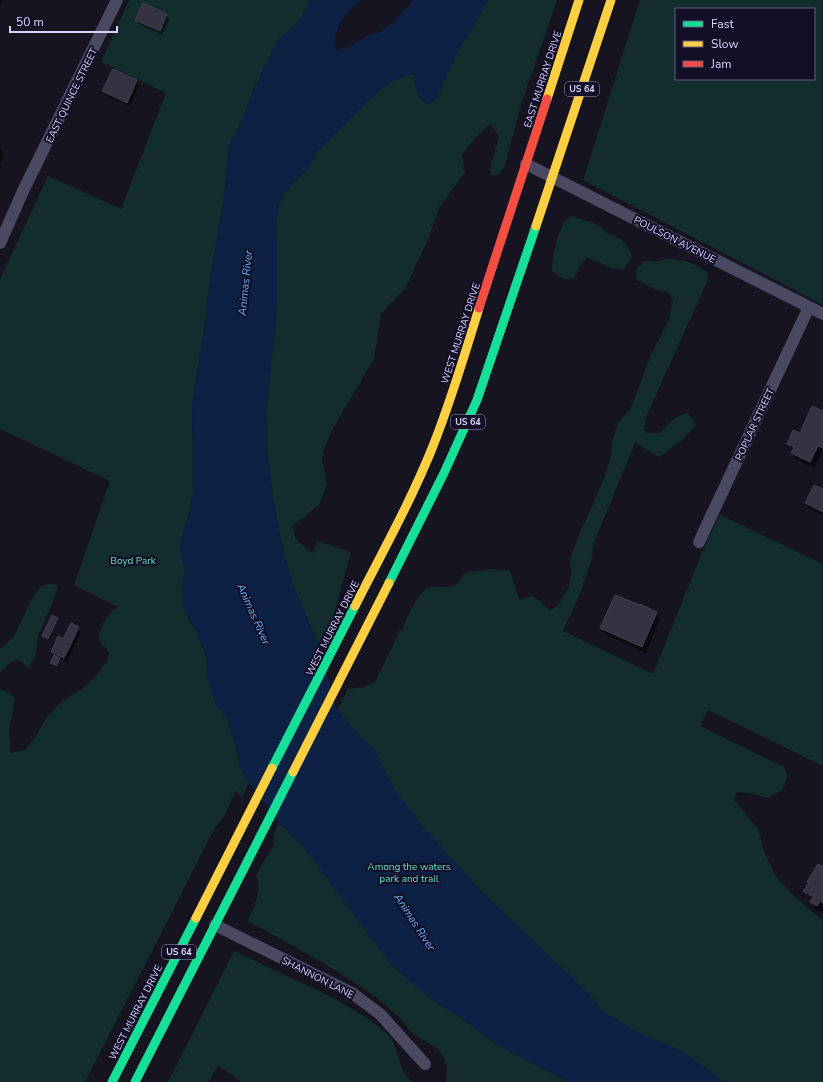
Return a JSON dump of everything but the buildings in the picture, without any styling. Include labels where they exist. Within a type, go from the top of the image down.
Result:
[{"type":"highway","name":"EAST MURRAY DRIVE","points":[[526,164],[579,0]]},
{"type":"highway","name":"US 64","points":[[135,1082],[352,654],[436,492],[472,413],[553,177],[611,0]]},
{"type":"highway","name":"WEST MURRAY DRIVE","points":[[112,1082],[412,493],[438,433],[449,402],[526,164]]},
{"type":"street","name":"EAST QUINCE STREET","points":[[0,243],[24,189],[118,0]]},
{"type":"street","name":"POULSON AVENUE","points":[[526,164],[823,314]]},
{"type":"street","name":"POPLAR STREET","points":[[699,542],[809,307]]},
{"type":"street","name":"SHANNON LANE","points":[[215,925],[352,993],[380,1014],[425,1064]]},
{"type":"green space","name":"Boyd Park","points":[[129,0],[310,0],[300,20],[288,32],[278,39],[252,94],[239,127],[231,141],[224,197],[209,287],[206,319],[192,406],[193,491],[189,514],[184,529],[182,559],[186,571],[182,588],[188,618],[197,633],[206,657],[208,682],[216,705],[227,717],[233,734],[241,768],[249,783],[242,797],[236,791],[226,814],[216,826],[85,1082],[0,1082],[0,689],[10,693],[15,699],[9,731],[11,753],[25,750],[36,736],[47,717],[61,702],[81,690],[96,676],[107,661],[109,653],[98,639],[110,613],[118,607],[74,585],[110,481],[0,429],[0,279],[48,176],[121,209],[166,93],[101,62]]},
{"type":"green space","points":[[488,0],[557,0],[522,102],[504,168],[498,175],[491,175],[490,167],[499,137],[491,124],[474,139],[462,155],[465,172],[439,208],[428,240],[405,289],[381,314],[374,359],[333,428],[323,452],[322,459],[327,484],[319,505],[292,526],[296,540],[313,553],[317,541],[351,552],[333,618],[319,647],[291,581],[281,542],[273,498],[267,450],[266,411],[277,308],[276,221],[278,206],[292,184],[306,171],[318,151],[368,101],[390,82],[414,73],[415,87],[436,99],[460,47]]},
{"type":"green space","points":[[640,0],[823,0],[823,305],[583,180]]},
{"type":"green space","points":[[572,216],[596,224],[608,233],[621,239],[630,250],[632,257],[623,270],[611,268],[587,257],[580,265],[575,278],[563,279],[552,271],[558,235],[564,222]]},
{"type":"green space","name":"Among the waters park and trail","points":[[666,259],[684,260],[701,268],[708,273],[707,282],[646,417],[644,430],[648,433],[660,433],[672,420],[687,412],[696,425],[683,439],[659,457],[635,443],[593,545],[592,558],[579,596],[563,631],[653,674],[703,550],[720,515],[823,564],[823,766],[708,710],[700,726],[784,767],[788,776],[783,789],[768,798],[750,793],[737,792],[734,799],[759,831],[763,848],[774,874],[794,896],[823,921],[823,1082],[446,1082],[447,1066],[444,1057],[437,1048],[416,1036],[409,1030],[402,1020],[383,1003],[365,989],[318,960],[248,921],[258,893],[259,887],[256,875],[272,848],[274,843],[273,835],[279,822],[298,842],[337,710],[348,689],[363,687],[375,682],[400,630],[402,631],[417,599],[427,587],[446,587],[456,585],[465,573],[491,569],[510,571],[519,600],[532,596],[540,601],[550,611],[558,605],[569,587],[571,572],[570,559],[605,476],[611,455],[612,442],[618,423],[631,408],[650,357],[668,322],[673,301],[669,293],[655,289],[637,280],[636,270],[644,261],[655,262]]},
{"type":"green space","points":[[49,584],[58,585],[55,596],[38,636],[35,656],[28,669],[18,660],[9,663],[0,673],[0,649],[14,636],[31,600],[41,586]]},
{"type":"green space","points":[[234,951],[334,998],[370,1020],[392,1040],[402,1069],[411,1082],[241,1082],[218,1065],[209,1082],[168,1082]]},
{"type":"water","name":"Animas River","points":[[310,0],[361,0],[350,10],[341,22],[336,36],[336,51],[354,44],[368,35],[380,32],[394,22],[414,0],[488,0],[460,47],[436,99],[429,104],[421,101],[415,87],[413,73],[390,82],[368,101],[318,151],[306,171],[292,184],[278,206],[276,221],[277,308],[266,411],[267,450],[273,498],[281,542],[291,581],[319,647],[337,710],[360,736],[374,749],[396,792],[423,827],[484,894],[588,993],[603,1012],[645,1036],[671,1046],[696,1060],[723,1082],[568,1082],[494,1043],[458,1016],[432,1000],[393,967],[305,849],[279,822],[249,783],[241,768],[233,734],[227,717],[216,705],[208,682],[206,657],[197,633],[183,606],[182,588],[186,571],[180,547],[189,514],[193,491],[192,406],[206,319],[209,287],[224,197],[231,141],[239,127],[252,94],[278,39],[288,32],[300,20]]},
{"type":"traffic: fast","points":[[389,583],[444,473],[477,400],[536,226]]},
{"type":"traffic: fast","points":[[272,768],[355,606]]},
{"type":"traffic: fast","points":[[135,1082],[293,772]]},
{"type":"traffic: fast","points":[[112,1082],[196,918]]},
{"type":"traffic: slow","points":[[547,99],[579,0]]},
{"type":"traffic: slow","points":[[536,226],[611,0]]},
{"type":"traffic: slow","points":[[355,606],[406,507],[433,446],[452,395],[479,308]]},
{"type":"traffic: slow","points":[[293,772],[389,583]]},
{"type":"traffic: slow","points":[[196,918],[272,768]]},
{"type":"traffic: jam","points":[[479,308],[547,99]]}]
